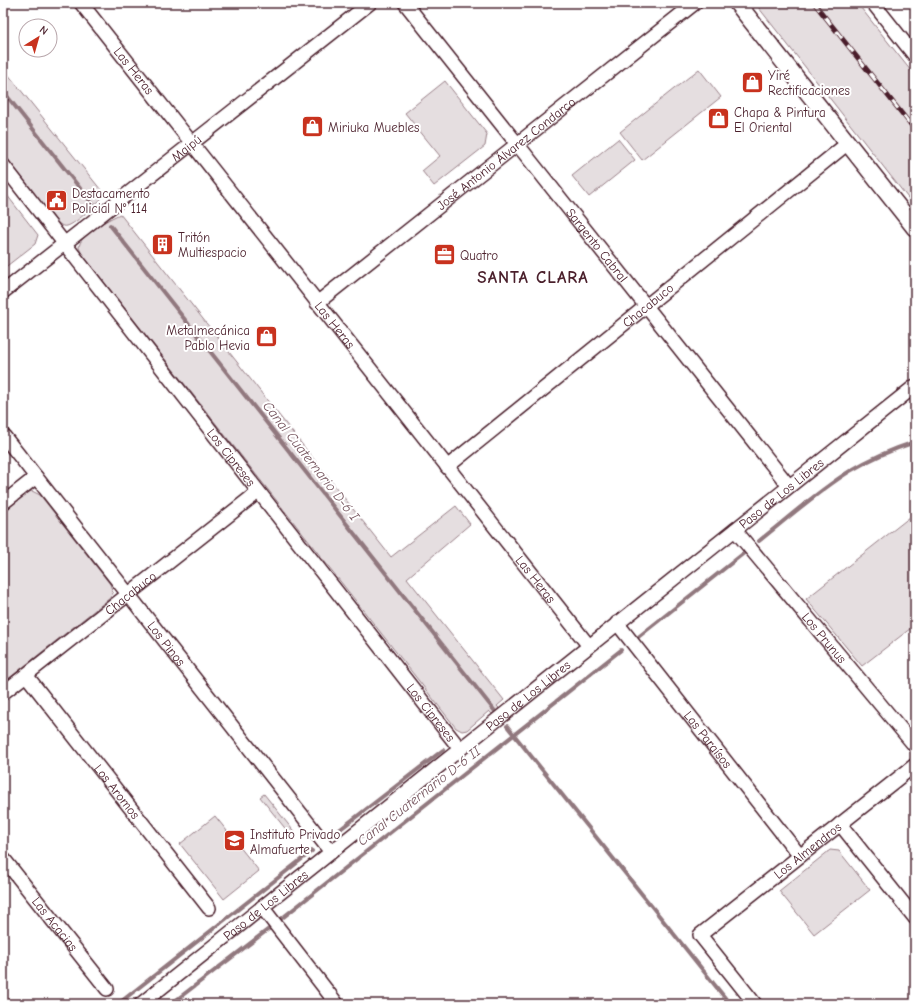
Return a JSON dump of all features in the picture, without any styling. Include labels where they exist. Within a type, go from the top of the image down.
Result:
[{"type":"main road","points":[[737,3],[915,228]]},
{"type":"street","name":"Las Heras","points":[[81,3],[589,646]]},
{"type":"street","name":"Maipú","points":[[3,292],[370,3]]},
{"type":"street","name":"Sargento Cabral","points":[[406,3],[789,486]]},
{"type":"street","name":"José Antonio Álvarez Condarco","points":[[318,303],[695,3]]},
{"type":"street","points":[[873,3],[915,56]]},
{"type":"street","name":"Chacabuco","points":[[447,467],[848,143]]},
{"type":"street","name":"Los Cipreses","points":[[3,165],[460,749]]},
{"type":"street","name":"Paso de Los Libres","points":[[142,1004],[915,386]]},
{"type":"street","name":"Los Pinos","points":[[3,435],[331,852]]},
{"type":"street","points":[[3,503],[36,477]]},
{"type":"street","name":"Chacabuco","points":[[3,694],[258,492]]},
{"type":"street","name":"Los Prunus","points":[[735,530],[915,746]]},
{"type":"street","name":"Las Paraísos","points":[[617,624],[800,856]]},
{"type":"street","name":"Los Aromos","points":[[26,675],[209,908]]},
{"type":"street","name":"Los Almendros","points":[[755,1004],[700,935],[915,765]]},
{"type":"street","points":[[840,824],[915,918]]},
{"type":"street","name":"Las Acacias","points":[[3,858],[107,989]]},
{"type":"street","points":[[262,907],[337,1004]]},
{"type":"shaded area","points":[[755,3],[857,3],[915,76],[915,207]]},
{"type":"shaded area","points":[[3,68],[105,195],[76,221],[67,226],[62,226],[58,223],[3,154]]},
{"type":"shaded area","points":[[699,69],[721,97],[642,160],[620,132]]},
{"type":"shaded area","points":[[445,81],[487,134],[485,146],[434,186],[422,171],[440,156],[405,113]]},
{"type":"shaded area","points":[[618,139],[635,160],[589,197],[572,176]]},
{"type":"shaded area","points":[[3,190],[38,235],[35,244],[3,269]]},
{"type":"shaded area","points":[[120,214],[391,557],[456,506],[470,524],[407,578],[504,700],[497,706],[499,708],[492,714],[489,711],[467,730],[462,731],[456,728],[82,254],[79,248],[84,237],[109,219]]},
{"type":"shaded area","points":[[32,491],[40,495],[110,584],[113,593],[110,598],[3,683],[3,511],[26,493]]},
{"type":"shaded area","points":[[910,517],[915,524],[915,625],[862,666],[806,599]]},
{"type":"shaded area","points":[[264,794],[296,834],[292,837],[260,797]]},
{"type":"shaded area","points":[[215,816],[259,871],[224,899],[180,844]]},
{"type":"shaded area","points":[[830,850],[839,851],[870,890],[814,934],[779,891]]},
{"type":"waterway","name":"Canal Cuaternario D-6 I","points":[[3,91],[94,206]]},
{"type":"waterway","name":"Canal Cuaternario D-6 I","points":[[110,225],[494,710]]},
{"type":"waterway","points":[[759,541],[815,496],[850,471],[866,462],[915,442]]},
{"type":"waterway","points":[[637,638],[744,553]]},
{"type":"waterway","name":"Canal Cuaternario D-6 II","points":[[281,919],[621,650]]},
{"type":"waterway","points":[[507,726],[730,1004]]},
{"type":"waterway","points":[[334,834],[443,750]]},
{"type":"waterway","points":[[118,1004],[312,851]]},
{"type":"waterway","name":"Canal Cuaternario D-6 II","points":[[171,1004],[270,928]]},
{"type":"railway","points":[[814,3],[915,130]]},
{"type":"place","name":"Yiré Rectificaciones","points":[[752,82]]},
{"type":"place","name":"Chapa & Pintura El Oriental","points":[[719,119]]},
{"type":"place","name":"Miriuka Muebles","points":[[313,127]]},
{"type":"place","name":"Destacamento Policial N° 114","points":[[57,200]]},
{"type":"place","name":"Tritón Multiespacio","points":[[162,244]]},
{"type":"place","name":"Quatro","points":[[444,255]]},
{"type":"place","name":"Metalmecánica Pablo Hevia","points":[[266,337]]},
{"type":"place","name":"Instituto Privado Almafuerte","points":[[235,841]]},
{"type":"district","name":"SANTA CLARA","points":[[533,277]]}]
